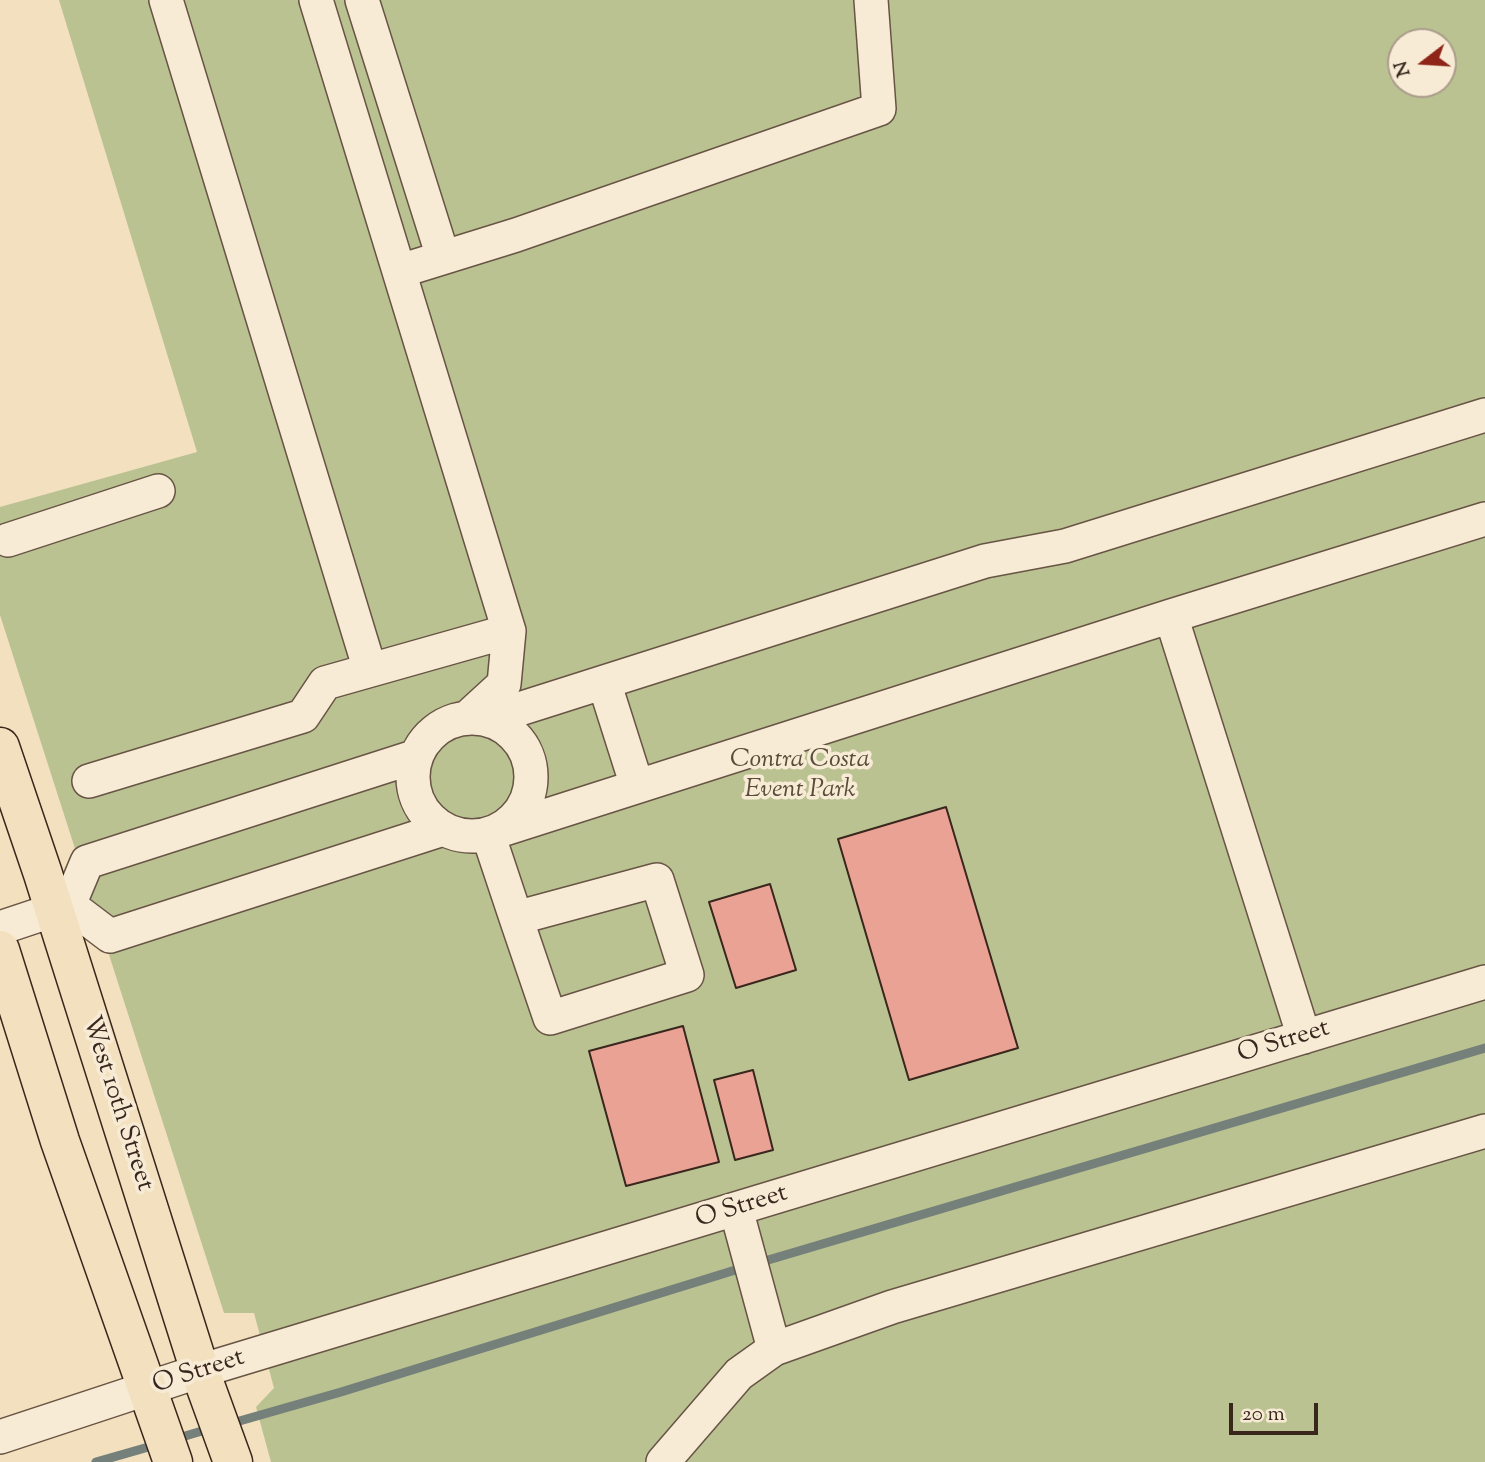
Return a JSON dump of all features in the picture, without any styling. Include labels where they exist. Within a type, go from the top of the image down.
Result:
[{"type":"main road","name":"West 10th Street","points":[[0,747],[62,907],[201,1371],[233,1462]]},
{"type":"main road","points":[[0,950],[60,1140],[173,1462]]},
{"type":"street","points":[[166,0],[370,670]]},
{"type":"street","points":[[316,0],[509,631],[505,684],[478,718]]},
{"type":"street","points":[[362,0],[443,257]]},
{"type":"street","points":[[400,271],[516,235],[878,109],[870,0]]},
{"type":"street","points":[[1485,415],[1065,546],[985,561],[604,682],[478,718],[448,722],[431,734],[420,749],[414,766],[413,784],[418,802],[429,817],[443,829],[460,835],[478,836],[1485,519]]},
{"type":"street","points":[[8,540],[158,491]]},
{"type":"street","points":[[1171,616],[1304,1037]]},
{"type":"street","points":[[89,781],[303,716],[326,683],[509,631]]},
{"type":"street","points":[[604,682],[638,786]]},
{"type":"street","points":[[478,718],[507,728],[522,743],[530,761],[532,782],[527,802],[515,819],[493,832]]},
{"type":"street","points":[[0,928],[62,907],[87,862],[417,757]]},
{"type":"street","points":[[62,907],[110,936],[443,829]]},
{"type":"street","points":[[493,832],[516,918],[550,1018],[687,975],[657,880],[516,918]]},
{"type":"street","name":"O Street","points":[[0,1437],[201,1371],[1485,982]]},
{"type":"street","points":[[663,1462],[739,1374],[774,1349],[892,1307],[1485,1131]]},
{"type":"street","points":[[736,1209],[774,1349]]},
{"type":"green space","name":"Contra Costa Event Park","points":[[59,0],[1485,0],[1485,1462],[271,1462],[256,1407],[274,1388],[254,1313],[224,1313],[0,615],[0,507],[197,452]]},
{"type":"building","points":[[946,807],[1018,1048],[909,1080],[838,839]]},
{"type":"building","points":[[770,884],[796,970],[736,988],[709,902]]},
{"type":"building","points":[[683,1026],[719,1162],[626,1186],[589,1051]]},
{"type":"building","points":[[753,1070],[773,1150],[735,1160],[714,1080]]},
{"type":"waterway","points":[[758,1263],[1485,1048]]},
{"type":"waterway","points":[[229,1424],[745,1267]]},
{"type":"waterway","points":[[175,1439],[212,1428]]},
{"type":"waterway","points":[[96,1462],[159,1444]]}]
